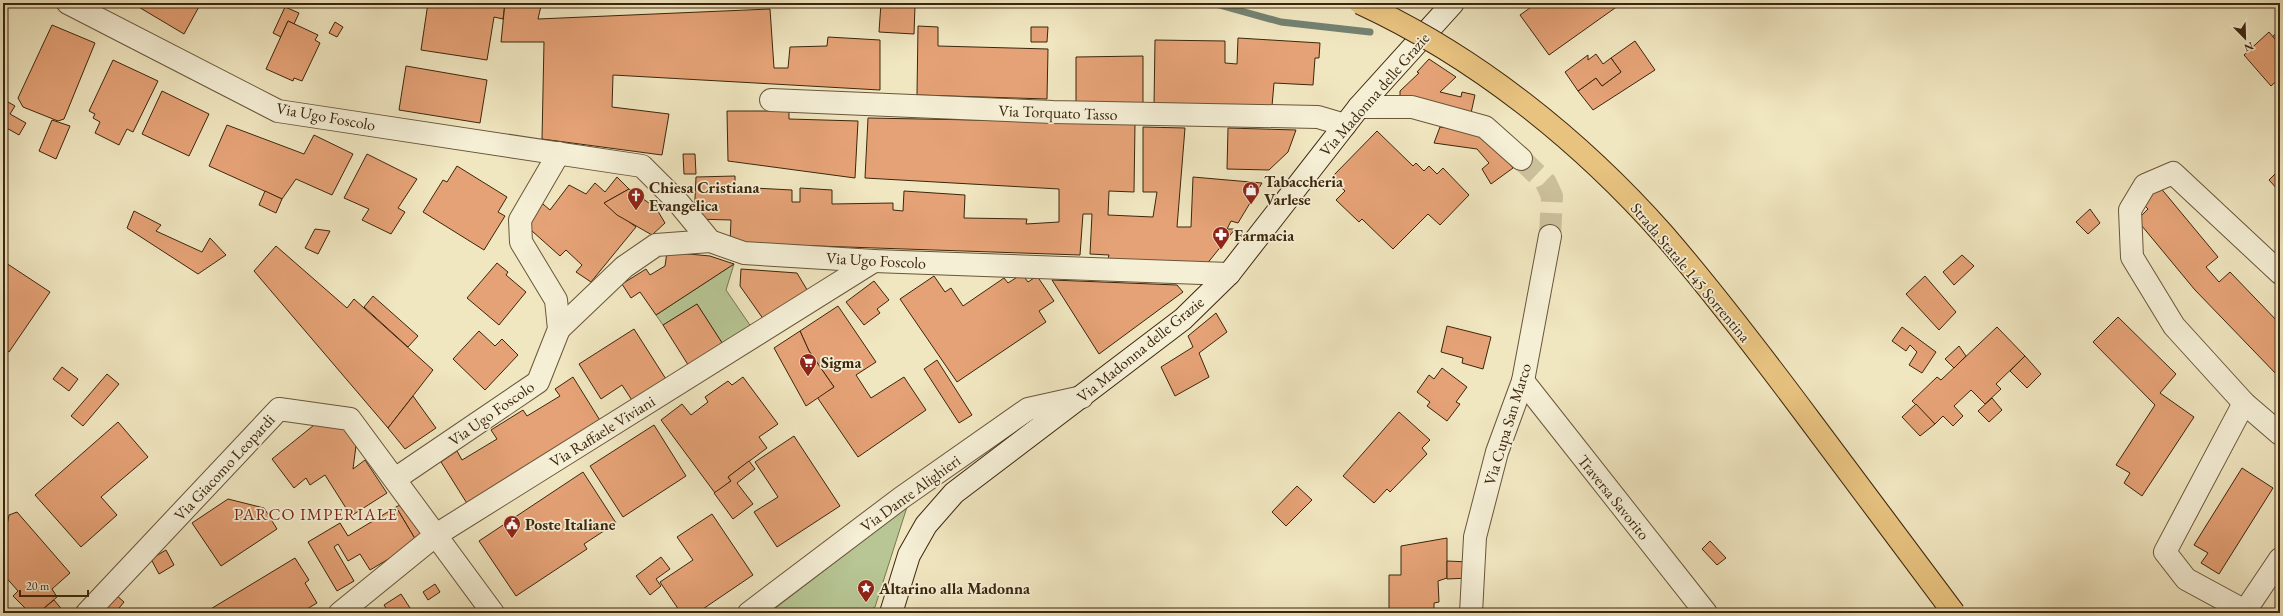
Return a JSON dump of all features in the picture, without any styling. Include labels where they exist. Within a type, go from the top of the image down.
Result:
[{"type":"highway","name":"Strada Statale 145 Sorrentina","points":[[1360,3],[1390,17],[1473,67],[1548,123],[1613,182],[1663,234],[1747,337],[1954,613]]},
{"type":"street","name":"Via Ugo Foscolo","points":[[68,3],[278,111],[642,166],[677,201],[710,241],[744,253],[874,261],[1229,274]]},
{"type":"street","name":"Via Madonna delle Grazie","points":[[891,613],[909,555],[926,525],[954,493],[1183,319],[1229,274],[1359,107],[1453,3]]},
{"type":"street","name":"Via Torquato Tasso","points":[[771,100],[1054,112],[1318,117],[1345,125]]},
{"type":"street","points":[[1359,107],[1412,108],[1485,127],[1520,159]]},
{"type":"street","name":"Via Ugo Foscolo","points":[[395,479],[538,382],[559,329],[556,300],[521,242],[520,220],[559,153]]},
{"type":"street","points":[[2280,273],[2173,173],[2145,185],[2130,210],[2132,257],[2174,326],[2244,403],[2280,434]]},
{"type":"street","name":"Via Cupa San Marco","points":[[1471,613],[1475,537],[1497,452],[1523,381],[1550,236]]},
{"type":"street","points":[[559,329],[624,268],[656,245],[710,241]]},
{"type":"street","name":"Via Raffaele Viviani","points":[[340,613],[436,535],[874,261]]},
{"type":"street","name":"Traversa Savorito","points":[[1523,381],[1706,613]]},
{"type":"street","name":"Via Dante Alighieri","points":[[749,613],[901,498],[1028,409],[1082,397]]},
{"type":"street","points":[[2244,403],[2165,552],[2186,579],[2246,612],[2280,559]]},
{"type":"street","name":"Via Giacomo Leopardi","points":[[87,613],[279,409],[350,419],[493,613]]},
{"type":"green space","points":[[734,264],[726,290],[754,331],[726,349],[697,304],[663,325],[656,315]]},
{"type":"green space","points":[[907,507],[875,607],[866,613],[769,613]]},
{"type":"building","points":[[132,3],[201,3],[184,34]]},
{"type":"building","points":[[428,3],[505,3],[503,19],[494,17],[487,60],[421,50]]},
{"type":"building","points":[[505,3],[541,6],[538,19],[770,9],[774,68],[788,68],[790,47],[827,46],[828,37],[880,40],[880,90],[613,75],[612,107],[669,114],[662,155],[542,139],[544,42],[501,42]]},
{"type":"building","points":[[881,3],[915,5],[914,34],[879,32]]},
{"type":"building","points":[[1537,3],[1622,3],[1549,55],[1520,15]]},
{"type":"building","points":[[285,7],[299,13],[294,24],[288,21],[281,37],[273,33]]},
{"type":"building","points":[[288,21],[318,35],[315,40],[320,43],[302,81],[294,78],[293,81],[266,69]]},
{"type":"building","points":[[335,22],[343,27],[337,37],[329,33]]},
{"type":"building","points":[[52,25],[95,43],[64,119],[58,121],[23,107],[18,98]]},
{"type":"building","points":[[918,26],[938,27],[938,46],[1048,49],[1047,99],[917,95]]},
{"type":"building","points":[[1031,27],[1048,27],[1047,42],[1031,42]]},
{"type":"building","points":[[2280,30],[2280,45],[2272,37]]},
{"type":"building","points":[[2269,32],[2280,45],[2280,78],[2271,86],[2244,55]]},
{"type":"building","points":[[1238,38],[1320,43],[1319,58],[1315,58],[1313,85],[1274,83],[1272,106],[1154,105],[1155,40],[1225,41],[1225,63],[1237,64]]},
{"type":"building","points":[[1635,41],[1655,70],[1593,110],[1578,91],[1596,78],[1602,86],[1621,72],[1611,58]]},
{"type":"building","points":[[1596,54],[1603,64],[1611,58],[1621,72],[1602,86],[1596,78],[1578,91],[1565,72],[1588,55],[1588,60]]},
{"type":"building","points":[[1143,56],[1143,103],[1076,104],[1076,57]]},
{"type":"building","points":[[1429,59],[1456,77],[1440,92],[1461,97],[1462,92],[1475,95],[1471,113],[1400,97],[1400,91],[1419,73],[1417,72]]},
{"type":"building","points":[[113,60],[158,81],[133,132],[127,129],[119,145],[95,133],[100,122],[93,118],[95,114],[89,111]]},
{"type":"building","points":[[406,66],[487,80],[480,123],[399,110]]},
{"type":"building","points":[[162,91],[209,114],[189,156],[142,134]]},
{"type":"building","points":[[3,99],[15,106],[10,114],[26,123],[19,135],[3,126]]},
{"type":"building","points":[[727,111],[789,111],[789,119],[858,121],[855,178],[728,161]]},
{"type":"building","points":[[868,118],[1135,123],[1134,192],[1109,191],[1108,215],[1153,217],[1157,192],[1143,192],[1143,127],[1185,128],[1177,227],[1191,227],[1193,177],[1262,183],[1238,223],[1231,221],[1227,229],[1235,229],[1206,265],[1107,263],[1109,255],[1090,254],[1092,214],[1083,214],[1080,255],[730,243],[731,220],[694,219],[696,177],[735,176],[735,187],[792,190],[792,202],[800,202],[800,188],[832,190],[832,204],[893,203],[893,210],[903,211],[904,191],[965,195],[964,218],[1027,219],[1026,224],[1059,222],[1059,189],[865,178]]},
{"type":"building","points":[[52,120],[70,126],[56,159],[39,151]]},
{"type":"building","points":[[227,125],[304,154],[314,135],[353,154],[332,195],[296,179],[282,199],[209,166]]},
{"type":"building","points":[[1440,127],[1474,131],[1493,141],[1513,168],[1491,184],[1482,169],[1489,163],[1477,149],[1434,143]]},
{"type":"building","points":[[1228,128],[1296,130],[1288,152],[1269,170],[1227,169]]},
{"type":"building","points":[[1377,131],[1413,166],[1416,163],[1424,171],[1429,166],[1437,174],[1443,168],[1469,195],[1440,225],[1428,214],[1393,249],[1362,219],[1359,222],[1336,200],[1345,191],[1331,178]]},
{"type":"building","points":[[367,154],[417,179],[398,208],[405,212],[391,234],[362,220],[369,209],[344,198]]},
{"type":"building","points":[[683,154],[695,154],[696,174],[684,174]]},
{"type":"building","points":[[457,166],[507,197],[498,212],[505,216],[484,250],[423,212],[443,180],[447,182]]},
{"type":"building","points":[[2280,169],[2280,192],[2269,180]]},
{"type":"building","points":[[617,177],[629,189],[604,203],[636,227],[591,282],[576,272],[582,265],[566,250],[560,256],[532,231],[528,243],[523,226],[537,199],[550,210],[569,185],[586,194],[595,183],[605,192]]},
{"type":"building","points":[[2159,186],[2218,257],[2206,267],[2219,282],[2230,272],[2280,324],[2280,378],[2195,290],[2137,220],[2148,209],[2140,201]]},
{"type":"building","name":"Chiesa Cristiana Evangelica","points":[[629,189],[656,208],[665,223],[652,235],[617,215],[604,203]]},
{"type":"building","points":[[265,191],[282,199],[276,213],[259,205]]},
{"type":"building","points":[[2090,209],[2100,223],[2088,234],[2076,222]]},
{"type":"building","points":[[134,211],[161,225],[156,231],[202,252],[210,238],[226,255],[198,274],[127,228]]},
{"type":"building","points":[[315,229],[330,231],[318,254],[305,248]]},
{"type":"building","points":[[276,246],[347,308],[354,299],[433,370],[388,428],[254,271]]},
{"type":"building","points":[[667,252],[710,256],[734,264],[656,315],[640,292],[631,298],[622,284],[646,269],[650,275],[665,266]]},
{"type":"building","points":[[1962,255],[1974,266],[1954,285],[1943,272]]},
{"type":"building","points":[[3,261],[50,292],[9,352],[3,348]]},
{"type":"building","points":[[497,263],[508,272],[506,275],[526,292],[499,325],[467,298]]},
{"type":"building","points":[[741,269],[797,273],[809,293],[764,320],[740,286]]},
{"type":"building","points":[[1022,274],[1028,282],[1037,276],[1054,301],[1039,311],[1046,322],[957,382],[900,299],[934,276],[945,292],[951,288],[963,306],[1004,278],[1008,283]]},
{"type":"building","points":[[1925,276],[1956,312],[1939,330],[1906,294]]},
{"type":"building","points":[[1052,280],[1177,285],[1183,292],[1099,354]]},
{"type":"building","points":[[874,281],[889,300],[877,309],[880,313],[864,325],[846,302]]},
{"type":"building","points":[[373,296],[418,336],[408,347],[364,307]]},
{"type":"building","points":[[697,304],[726,349],[692,371],[663,325]]},
{"type":"building","points":[[838,306],[876,362],[856,375],[871,398],[904,377],[926,410],[858,457],[817,397],[834,387],[809,351],[800,331]]},
{"type":"building","points":[[1216,313],[1227,332],[1199,353],[1209,377],[1175,396],[1161,367],[1193,347],[1188,336]]},
{"type":"building","points":[[2118,317],[2176,374],[2160,393],[2194,417],[2142,496],[2124,483],[2130,473],[2116,465],[2155,405],[2093,342]]},
{"type":"building","points":[[1447,326],[1491,337],[1483,369],[1462,363],[1463,358],[1441,352]]},
{"type":"building","points":[[1902,327],[1936,352],[1922,373],[1909,365],[1917,352],[1910,345],[1906,351],[1892,341]]},
{"type":"building","points":[[1997,327],[2025,356],[1996,384],[2001,389],[1985,404],[1971,390],[1954,406],[1963,416],[1953,426],[1943,416],[1935,424],[1912,401],[1937,377],[1941,380]]},
{"type":"building","points":[[634,329],[671,387],[637,408],[622,385],[601,399],[579,364]]},
{"type":"building","points":[[479,331],[495,346],[502,339],[518,355],[485,390],[453,359]]},
{"type":"building","name":"Sigma","points":[[800,331],[809,351],[834,387],[806,406],[774,348]]},
{"type":"building","points":[[1959,346],[1966,356],[1954,368],[1945,359]]},
{"type":"building","points":[[2025,356],[2041,374],[2027,388],[2010,371]]},
{"type":"building","points":[[937,360],[972,415],[959,423],[924,369]]},
{"type":"building","points":[[62,367],[78,379],[69,391],[53,379]]},
{"type":"building","points":[[1442,368],[1467,387],[1456,402],[1460,404],[1447,421],[1427,406],[1430,402],[1417,392],[1429,375],[1434,379]]},
{"type":"building","points":[[107,374],[119,384],[83,426],[71,416]]},
{"type":"building","points":[[573,377],[601,422],[468,505],[441,462],[457,451],[462,460],[497,439],[491,430],[523,410],[527,416],[560,396],[555,389]]},
{"type":"building","points":[[743,377],[778,424],[759,437],[767,448],[728,477],[731,481],[715,493],[661,420],[682,404],[691,415],[708,402],[705,397],[728,381],[732,385]]},
{"type":"building","points":[[413,396],[436,428],[405,449],[388,428]]},
{"type":"building","points":[[1992,398],[2002,410],[1989,422],[1978,411]]},
{"type":"building","points":[[1916,404],[1935,424],[1920,436],[1902,417]]},
{"type":"building","points":[[1399,412],[1430,440],[1422,448],[1427,454],[1390,492],[1387,489],[1374,503],[1343,476]]},
{"type":"building","points":[[319,421],[358,430],[353,469],[365,460],[387,493],[351,516],[325,475],[310,485],[306,478],[294,488],[272,459]]},
{"type":"building","points":[[118,422],[148,457],[101,497],[117,515],[81,547],[35,495]]},
{"type":"building","points":[[654,425],[686,476],[623,517],[590,466]]},
{"type":"building","points":[[794,436],[840,506],[777,547],[754,512],[778,497],[755,462]]},
{"type":"building","points":[[749,461],[755,469],[737,483],[753,504],[733,519],[714,493],[731,481],[728,477]]},
{"type":"building","points":[[2242,468],[2273,488],[2219,574],[2201,563],[2208,553],[2194,545]]},
{"type":"building","points":[[583,472],[616,523],[584,544],[587,549],[516,596],[479,541]]},
{"type":"building","points":[[1297,486],[1312,500],[1286,526],[1272,512]]},
{"type":"building","points":[[414,498],[433,532],[417,542],[396,507]]},
{"type":"building","points":[[228,499],[264,508],[277,529],[221,566],[192,523]]},
{"type":"building","points":[[396,507],[417,542],[370,570],[360,554],[348,561],[338,544],[334,547],[354,581],[337,591],[308,542],[340,523],[348,536]]},
{"type":"building","points":[[17,512],[70,573],[52,589],[57,597],[38,613],[30,613],[13,596],[18,591],[3,574],[3,529],[7,525],[9,515]]},
{"type":"building","points":[[712,514],[753,575],[697,613],[681,613],[660,582],[693,560],[677,537]]},
{"type":"building","points":[[1447,538],[1447,578],[1438,581],[1439,602],[1434,603],[1434,609],[1389,613],[1389,575],[1401,575],[1401,546]]},
{"type":"building","points":[[1710,541],[1726,558],[1717,565],[1702,549]]},
{"type":"building","points":[[166,550],[174,565],[159,574],[151,559]]},
{"type":"building","points":[[661,557],[670,569],[656,579],[661,586],[650,595],[636,576]]},
{"type":"building","points":[[295,558],[309,580],[305,583],[317,603],[300,613],[204,613]]},
{"type":"building","points":[[1447,561],[1469,562],[1469,578],[1447,579]]},
{"type":"building","points":[[435,584],[440,592],[428,600],[423,592]]},
{"type":"building","points":[[115,594],[124,602],[115,613],[97,613]]},
{"type":"building","points":[[401,594],[412,611],[408,613],[389,613],[384,605]]},
{"type":"building","points":[[54,600],[64,612],[38,613]]},
{"type":"building","points":[[463,608],[466,613],[456,613]]},
{"type":"waterway","points":[[1212,3],[1281,22],[1370,32]]},
{"type":"tunnel","points":[[1521,159],[1546,183],[1552,196],[1550,236]]},
{"type":"place","name":"Tabaccheria Varlese","points":[[1251,205]]},
{"type":"place","name":"Chiesa Cristiana Evangelica","points":[[636,211]]},
{"type":"place","name":"Farmacia","points":[[1221,250]]},
{"type":"place","name":"Sigma","points":[[808,377]]},
{"type":"place","name":"Poste Italiane","points":[[512,539]]},
{"type":"place","name":"Altarino alla Madonna","points":[[866,603]]},
{"type":"district","name":"PARCO IMPERIALE","points":[[316,514]]}]
